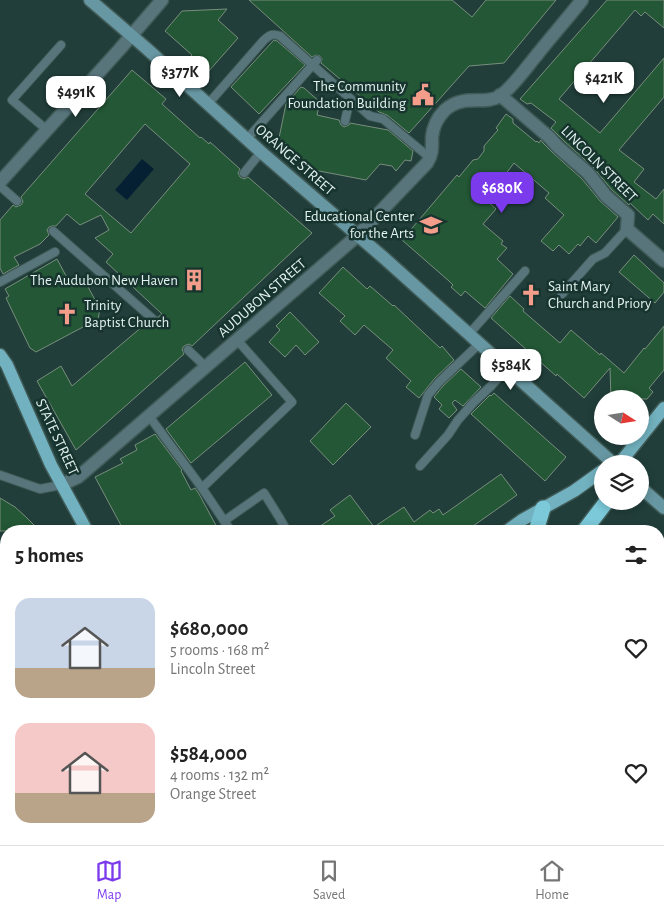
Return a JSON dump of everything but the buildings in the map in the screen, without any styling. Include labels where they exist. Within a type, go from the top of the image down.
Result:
[{"type":"highway","points":[[538,525],[544,508]]},
{"type":"highway","points":[[589,525],[600,510]]},
{"type":"main road","name":"ORANGE STREET","points":[[90,0],[604,455]]},
{"type":"main road","name":"STATE STREET","points":[[0,355],[7,366],[51,465],[84,525]]},
{"type":"main road","points":[[626,455],[664,408]]},
{"type":"main road","points":[[515,525],[574,491],[594,477]]},
{"type":"main road","points":[[649,495],[664,508]]},
{"type":"street","points":[[0,184],[162,0]]},
{"type":"street","points":[[430,158],[433,131],[437,120],[446,110],[461,101],[488,100],[500,95],[524,70],[582,0]]},
{"type":"street","name":"LINCOLN STREET","points":[[500,95],[588,173],[606,196],[631,211],[627,229]]},
{"type":"street","name":"AUDUBON STREET","points":[[61,485],[78,477],[238,341],[357,236],[430,158]]},
{"type":"street","points":[[627,229],[664,261]]},
{"type":"lane","points":[[208,104],[270,35],[274,34],[280,36],[315,62],[350,99],[370,116],[383,119],[430,158]]},
{"type":"lane","points":[[47,130],[12,100],[61,45]]},
{"type":"lane","points":[[247,139],[315,62]]},
{"type":"lane","points":[[345,121],[350,99]]},
{"type":"lane","points":[[244,173],[261,152]]},
{"type":"lane","points":[[0,184],[17,202]]},
{"type":"lane","points":[[562,294],[593,259],[605,253],[627,229]]},
{"type":"lane","points":[[53,230],[154,320]]},
{"type":"lane","points":[[0,282],[55,252]]},
{"type":"lane","points":[[468,334],[525,271]]},
{"type":"lane","points":[[202,488],[292,402],[238,341]]},
{"type":"lane","points":[[416,435],[428,395],[479,344]]},
{"type":"lane","points":[[188,350],[206,367]]},
{"type":"lane","points":[[420,466],[448,435],[458,420],[507,368]]},
{"type":"lane","points":[[149,416],[227,525]]},
{"type":"lane","points":[[0,475],[40,489],[61,485]]},
{"type":"lane","points":[[224,521],[264,493],[284,525]]},
{"type":"water","points":[[142,159],[154,169],[127,200],[115,190]]},
{"type":"place","name":"The Community Foundation Building","points":[[423,95]]},
{"type":"place","name":"Educational Center for the Arts","points":[[431,225]]},
{"type":"place","name":"The Audubon New Haven","points":[[194,280]]},
{"type":"place","name":"Saint Mary Church and Priory","points":[[531,295]]},
{"type":"place","name":"Trinity Baptist Church","points":[[67,314]]}]
